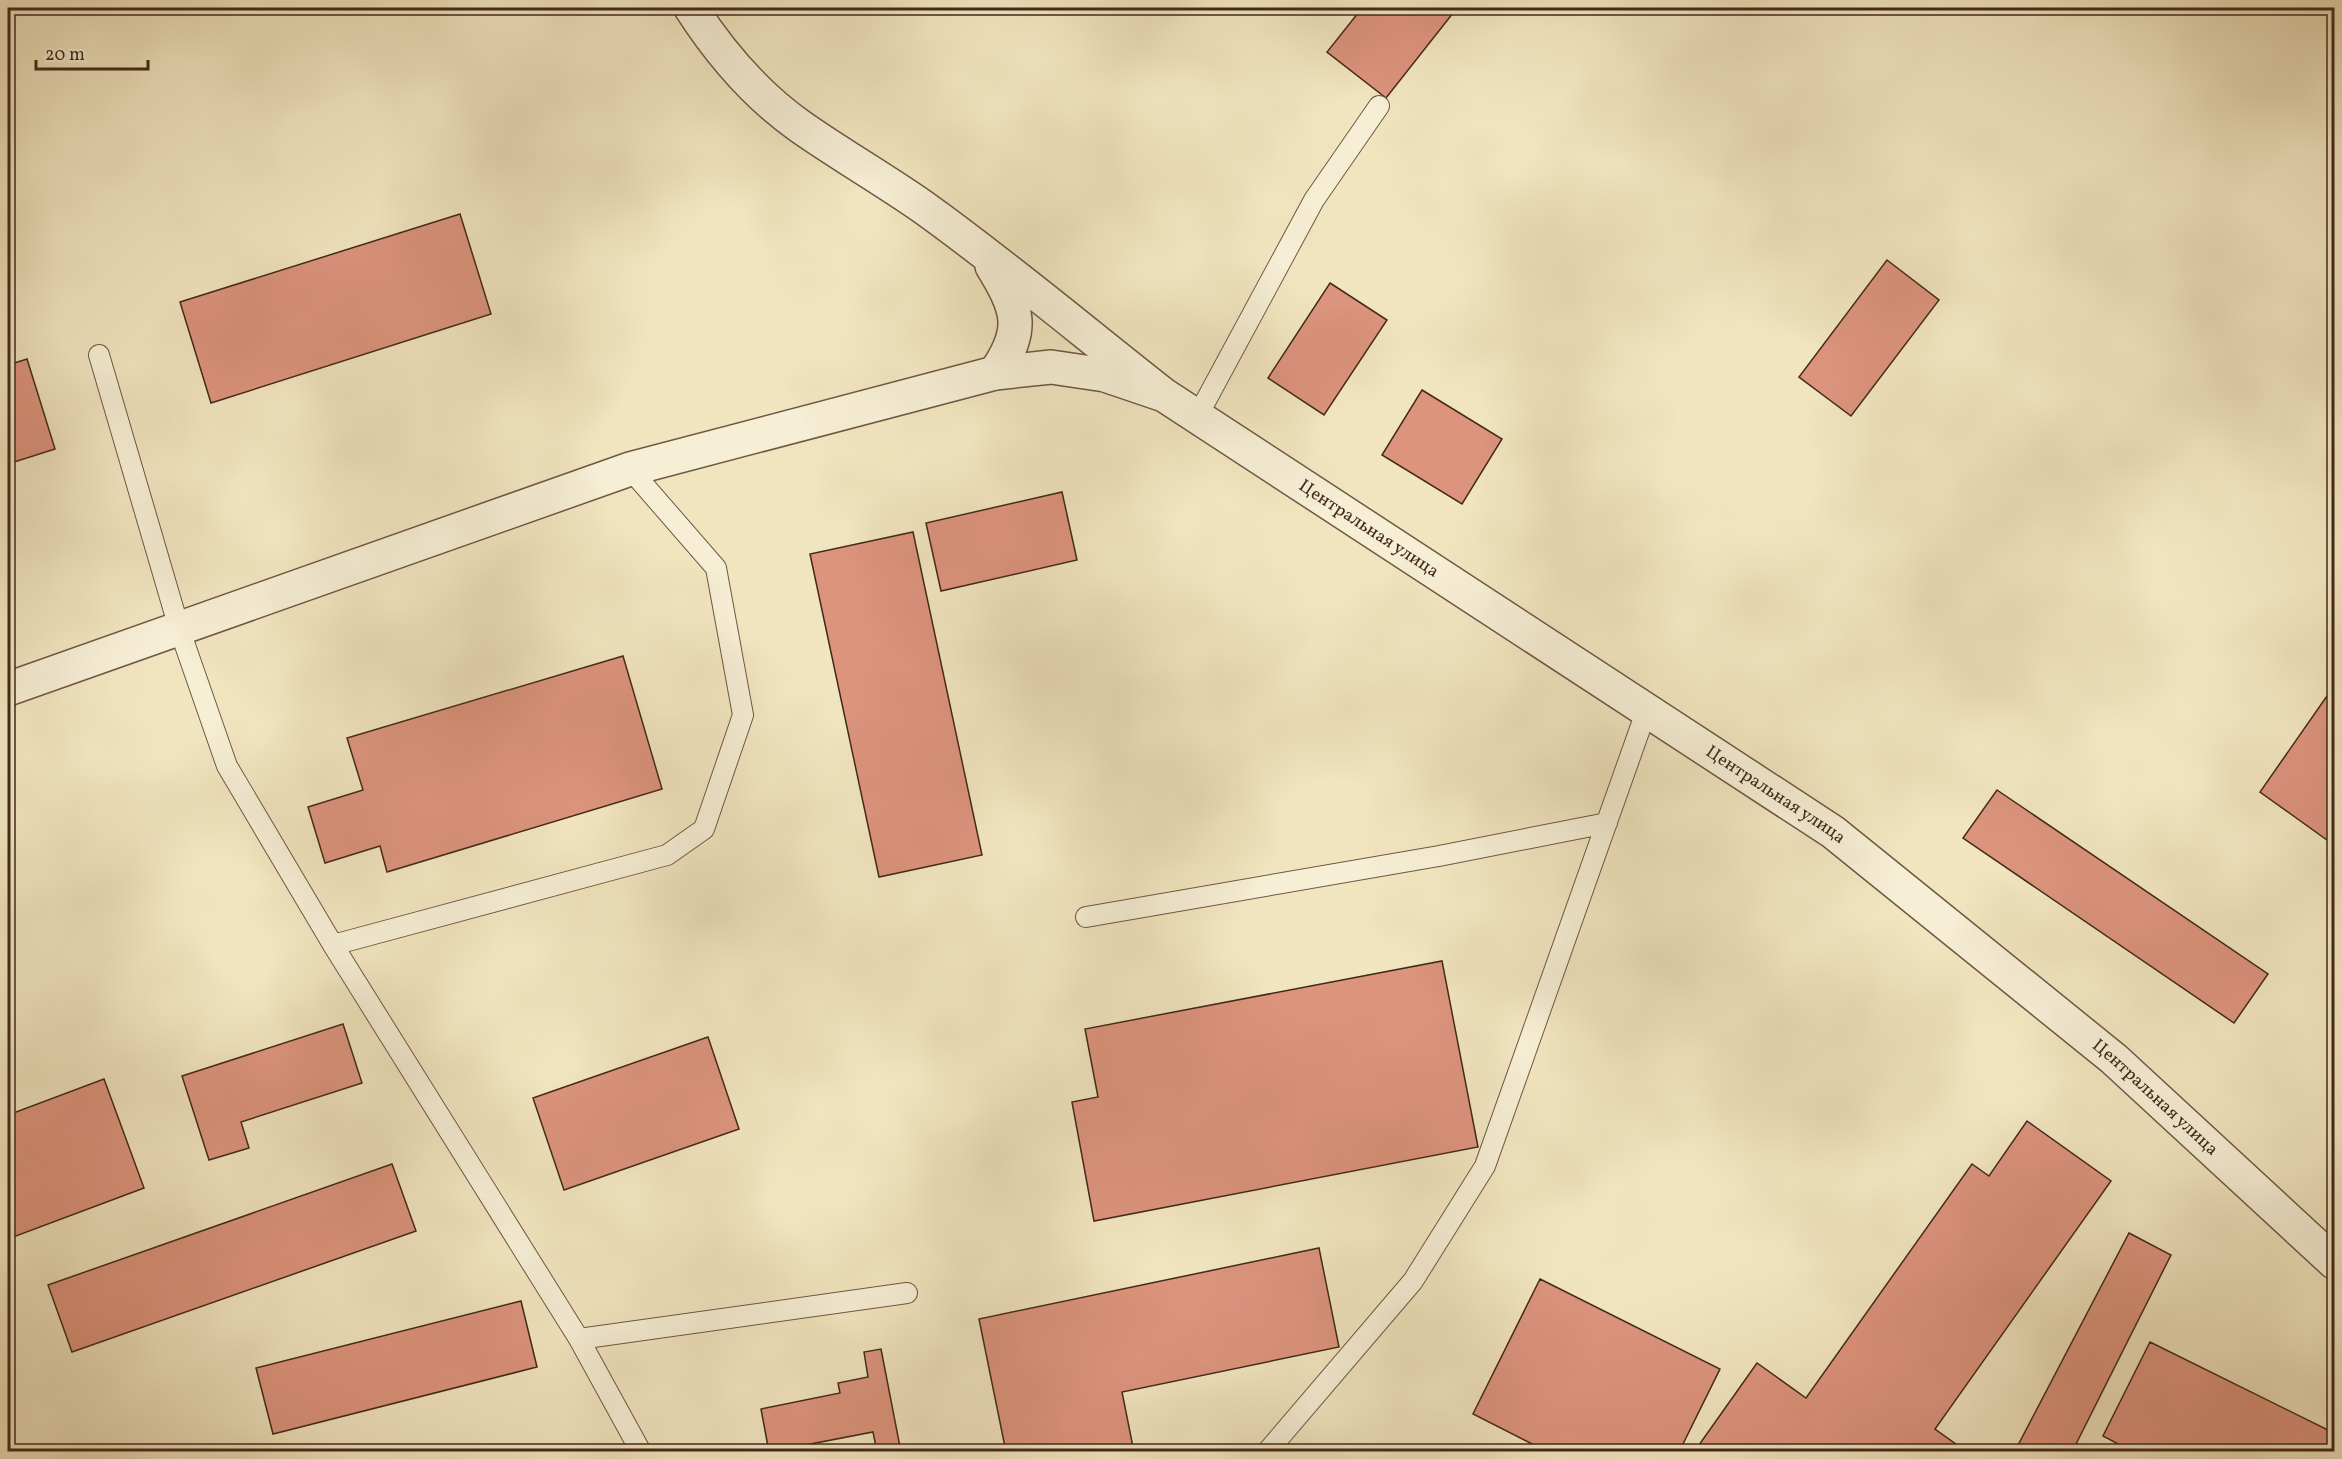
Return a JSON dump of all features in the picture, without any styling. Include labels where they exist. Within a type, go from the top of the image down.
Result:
[{"type":"street","points":[[691,8],[708,35],[750,84],[800,126],[922,206],[1164,395]]},
{"type":"street","points":[[985,254],[1010,295],[1016,326],[1009,354],[995,373]]},
{"type":"street","points":[[8,689],[630,469],[995,373],[1050,367],[1105,375],[1164,395]]},
{"type":"street","name":"Центральная улица","points":[[1164,395],[1833,832],[2114,1059],[2334,1262]]},
{"type":"lane","points":[[1197,417],[1314,200],[1379,106]]},
{"type":"lane","points":[[99,355],[179,628],[227,766],[333,945],[579,1339],[641,1452]]},
{"type":"lane","points":[[333,945],[667,855],[704,829],[743,715],[716,568],[630,469]]},
{"type":"lane","points":[[1267,1452],[1413,1281],[1485,1166],[1647,709]]},
{"type":"lane","points":[[1086,917],[1439,856],[1607,823]]},
{"type":"lane","points":[[579,1339],[907,1293]]},
{"type":"building","points":[[1362,8],[1457,8],[1386,98],[1327,52]]},
{"type":"building","points":[[460,214],[491,314],[211,403],[180,302]]},
{"type":"building","points":[[1887,260],[1939,300],[1851,416],[1799,377]]},
{"type":"building","points":[[1330,283],[1387,320],[1324,415],[1268,378]]},
{"type":"building","points":[[27,359],[55,449],[8,464],[8,365]]},
{"type":"building","points":[[1422,390],[1502,439],[1462,504],[1382,455]]},
{"type":"building","points":[[1062,492],[1077,560],[941,591],[926,523]]},
{"type":"building","points":[[913,532],[982,855],[879,877],[810,554]]},
{"type":"building","points":[[623,656],[662,789],[387,872],[380,846],[325,863],[308,807],[363,790],[347,738]]},
{"type":"building","points":[[2334,686],[2334,845],[2260,792]]},
{"type":"building","points":[[1997,790],[2268,974],[2234,1023],[1963,838]]},
{"type":"building","points":[[1442,961],[1478,1147],[1094,1221],[1072,1102],[1098,1097],[1085,1029]]},
{"type":"building","points":[[343,1024],[362,1083],[241,1122],[249,1148],[209,1160],[182,1076]]},
{"type":"building","points":[[708,1037],[739,1129],[564,1190],[533,1098]]},
{"type":"building","points":[[104,1079],[144,1188],[8,1239],[8,1115]]},
{"type":"building","points":[[2027,1121],[2111,1181],[1935,1429],[1967,1452],[1694,1452],[1757,1363],[1806,1398],[1972,1164],[1989,1176]]},
{"type":"building","points":[[392,1164],[416,1231],[72,1352],[48,1285]]},
{"type":"building","points":[[2129,1233],[2171,1255],[2072,1452],[2021,1452],[2016,1449]]},
{"type":"building","points":[[1319,1248],[1339,1347],[1122,1392],[1134,1452],[1006,1452],[979,1319]]},
{"type":"building","points":[[1540,1279],[1720,1369],[1679,1452],[1548,1452],[1473,1414]]},
{"type":"building","points":[[521,1301],[537,1367],[273,1434],[256,1368]]},
{"type":"building","points":[[2150,1342],[2334,1433],[2334,1452],[2133,1452],[2103,1436]]},
{"type":"building","points":[[881,1349],[901,1452],[877,1452],[873,1432],[769,1452],[761,1409],[840,1393],[838,1383],[868,1377],[864,1352]]}]
